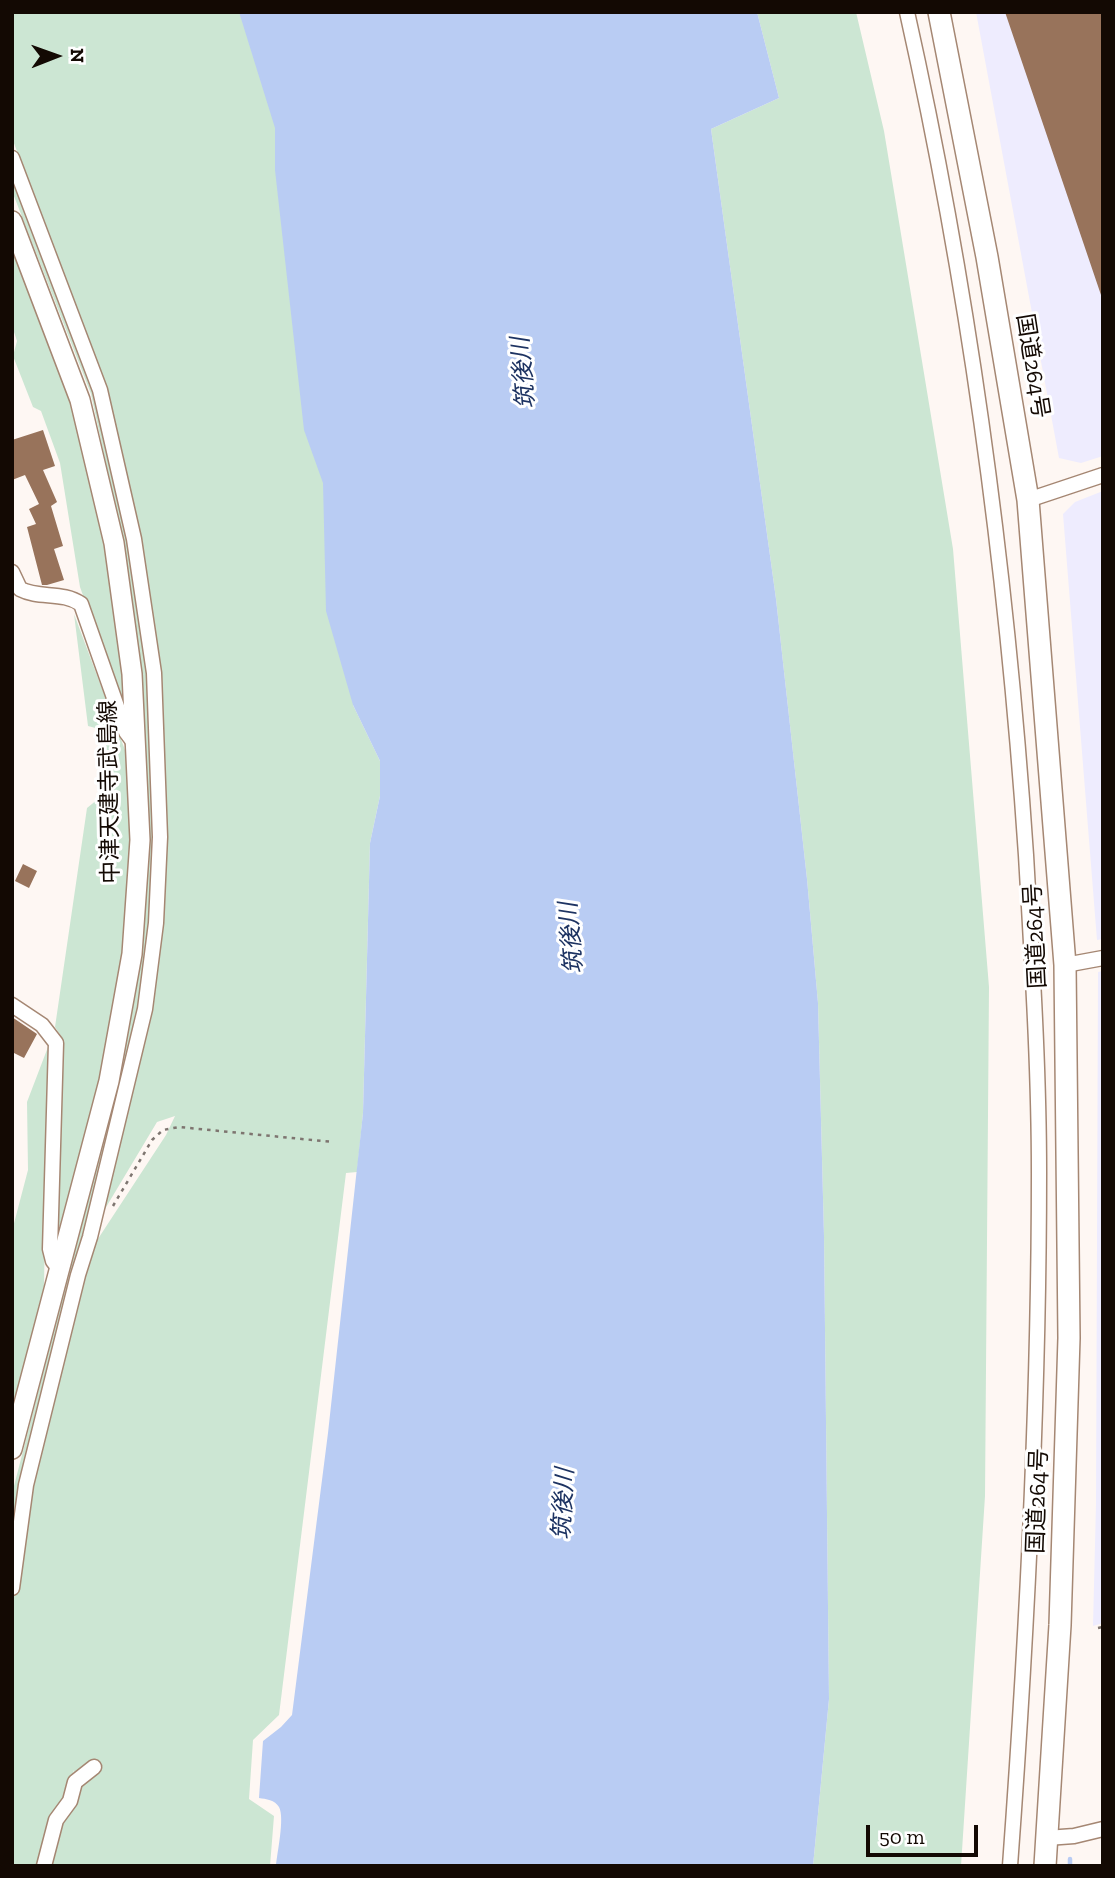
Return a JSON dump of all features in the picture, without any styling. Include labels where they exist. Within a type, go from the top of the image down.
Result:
[{"type":"highway","name":"国道264号","points":[[939,12],[987,257],[1028,500],[1065,965],[1069,1338],[1060,1625],[1045,1866]]},
{"type":"main road","name":"中津天建寺武島線","points":[[12,221],[80,400],[114,543],[132,674],[140,840],[132,954],[109,1082],[12,1448]]},
{"type":"street","points":[[907,12],[931,120],[970,346],[997,538],[1018,733],[1033,971],[1039,1170],[1035,1419],[1023,1684],[1010,1866]]},
{"type":"street","points":[[12,158],[100,390],[134,539],[154,673],[160,837],[156,923],[145,1009],[26,1485],[12,1588]]},
{"type":"street","points":[[1028,500],[1103,475]]},
{"type":"street","points":[[12,572],[20,589],[30,594],[72,598],[80,604],[126,732],[137,747]]},
{"type":"street","points":[[1065,965],[1103,958]]},
{"type":"street","points":[[12,1005],[42,1025],[56,1043],[50,1248],[53,1261],[60,1269]]},
{"type":"street","points":[[44,1866],[57,1820],[70,1801],[75,1782],[94,1767]]},
{"type":"street","points":[[1047,1838],[1074,1836],[1103,1829]]},
{"type":"path","points":[[113,1207],[152,1140],[163,1130],[179,1127],[333,1143]]},
{"type":"shaded area","points":[[976,12],[1103,12],[1103,456],[1081,463],[1059,458]]},
{"type":"shaded area","points":[[1103,491],[1103,939],[1097,940],[1063,514],[1075,502]]},
{"type":"shaded area","points":[[1103,971],[1103,1623],[1093,1626],[1098,972]]},
{"type":"green space","points":[[12,12],[246,12],[293,127],[352,505],[353,705],[380,761],[380,796],[370,843],[363,1113],[357,1172],[346,1173],[279,1715],[253,1740],[249,1799],[274,1816],[270,1866],[49,1866],[59,1825],[76,1800],[74,1770],[66,1799],[51,1815],[36,1866],[12,1866],[12,1613],[29,1484],[92,1248],[166,1135],[175,1116],[157,1122],[99,1219],[151,1007],[160,673],[105,387],[12,138]]},
{"type":"green space","points":[[757,12],[856,12],[884,131],[953,549],[989,987],[985,1496],[961,1866],[813,1866],[829,1699],[824,1236],[818,1003],[776,599],[711,129],[779,98]]},
{"type":"green space","points":[[12,174],[96,393],[130,539],[150,675],[156,840],[152,926],[141,1011],[12,1562],[14,1486],[114,1098],[148,841],[146,747],[139,665],[122,538],[91,394],[12,191]]},
{"type":"green space","points":[[12,244],[74,410],[106,546],[127,718],[80,587],[60,463],[41,411],[33,407],[13,356],[17,341],[12,326]]},
{"type":"green space","points":[[74,614],[128,758],[131,852],[121,964],[99,1089],[54,1246],[63,1039],[55,1027],[87,808],[103,795],[99,729],[88,726]]},
{"type":"green space","points":[[48,1047],[44,1286],[12,1410],[12,1231],[28,1170],[27,1102]]},
{"type":"water","name":"筑後川","points":[[239,12],[757,12],[779,98],[711,129],[776,599],[818,1003],[824,1236],[829,1699],[813,1866],[276,1866],[281,1812],[275,1803],[259,1798],[263,1741],[292,1715],[328,1433],[363,1113],[370,843],[380,796],[380,761],[353,705],[326,611],[323,483],[304,430],[275,170],[275,128]]},
{"type":"building","points":[[1005,12],[1103,12],[1103,295],[1101,295]]},
{"type":"building","points":[[43,430],[55,466],[43,470],[57,502],[51,506],[63,546],[54,549],[64,580],[47,585],[42,585],[27,527],[36,524],[29,509],[39,504],[25,475],[12,480],[12,440]]},
{"type":"building","points":[[23,864],[37,871],[29,888],[15,881]]},
{"type":"building","points":[[12,1017],[37,1034],[24,1058],[12,1052]]},
{"type":"waterway","points":[[1070,1859],[1070,1866]]}]
